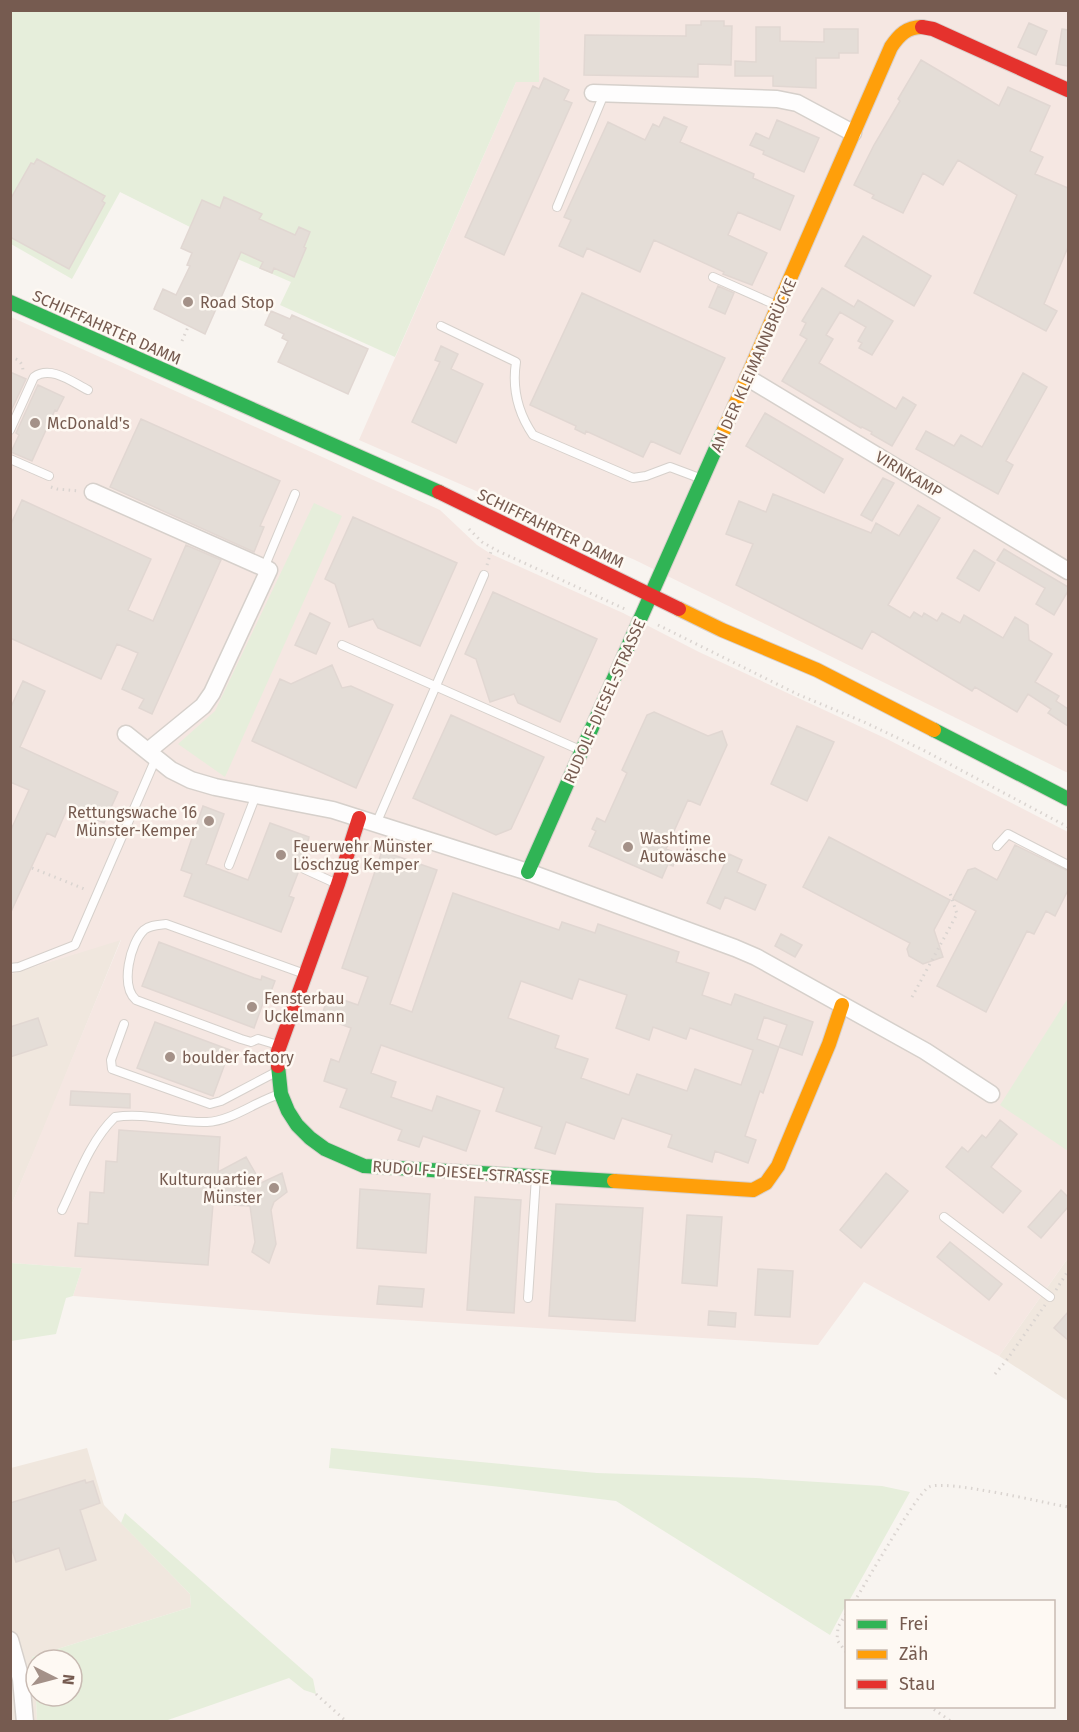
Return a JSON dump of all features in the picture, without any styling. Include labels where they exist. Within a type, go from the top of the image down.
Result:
[{"type":"street","name":"AN DER KLEIMANNBRÜCKE","points":[[651,596],[891,47],[899,34],[909,28],[933,29],[1068,90]]},
{"type":"street","points":[[598,93],[777,99],[798,103],[854,133]]},
{"type":"street","name":"SCHIFFFAHRTER DAMM","points":[[10,302],[463,503],[722,630],[817,670],[1068,799]]},
{"type":"street","name":"VIRNKAMP","points":[[748,378],[1068,571]]},
{"type":"street","points":[[93,492],[269,570],[212,693],[203,706],[152,755]]},
{"type":"street","name":"RUDOLF-DIESEL-STRASSE","points":[[528,872],[651,596]]},
{"type":"street","points":[[126,734],[171,770],[191,780],[215,787],[333,810],[359,818],[528,872],[735,948],[756,957],[925,1052],[991,1094]]},
{"type":"street","name":"RUDOLF-DIESEL-STRASSE","points":[[359,818],[280,1046],[277,1072],[280,1094],[296,1124],[308,1136],[341,1158],[364,1166],[753,1191],[766,1183],[778,1166],[829,1044],[842,1005]]},
{"type":"street","points":[[10,1640],[21,1679],[25,1722]]},
{"type":"lane","points":[[557,207],[598,93]]},
{"type":"lane","points":[[713,277],[779,307]]},
{"type":"lane","points":[[441,326],[516,362],[515,393],[525,422],[533,435],[633,478],[670,467],[702,480]]},
{"type":"lane","points":[[10,430],[34,377],[39,374],[51,372],[88,390]]},
{"type":"lane","points":[[10,459],[49,476]]},
{"type":"lane","points":[[264,568],[295,494]]},
{"type":"lane","points":[[376,824],[484,575]]},
{"type":"lane","points":[[342,645],[582,751]]},
{"type":"lane","points":[[10,968],[19,967],[75,945],[152,755]]},
{"type":"lane","points":[[229,865],[256,794]]},
{"type":"lane","points":[[997,846],[1008,834],[1068,866]]},
{"type":"lane","points":[[300,867],[338,884]]},
{"type":"lane","points":[[280,1046],[258,1040],[251,1042],[241,1039],[136,1000],[130,995],[128,982],[131,954],[146,928],[166,924],[306,974]]},
{"type":"lane","points":[[124,1024],[111,1060],[112,1069],[210,1104],[221,1101],[277,1072]]},
{"type":"lane","points":[[62,1210],[87,1159],[107,1124],[115,1117],[136,1116],[208,1122],[231,1116],[263,1099],[280,1094]]},
{"type":"lane","points":[[528,1298],[536,1177]]},
{"type":"lane","points":[[944,1217],[1050,1297]]},
{"type":"path","points":[[182,341],[188,327]]},
{"type":"path","points":[[10,357],[19,360],[23,366],[23,375]]},
{"type":"path","points":[[57,489],[93,492]]},
{"type":"path","points":[[462,522],[482,542],[492,548],[923,750],[1068,827]]},
{"type":"path","points":[[484,575],[492,548]]},
{"type":"path","points":[[32,868],[97,894]]},
{"type":"path","points":[[912,997],[957,914],[949,890]]},
{"type":"path","points":[[995,1374],[1035,1317]]},
{"type":"path","points":[[855,1600],[915,1503],[927,1488],[933,1485],[958,1486],[1068,1507]]},
{"type":"path","points":[[845,1616],[838,1627],[837,1640],[845,1651]]},
{"type":"path","points":[[316,1694],[347,1722]]},
{"type":"path","points":[[931,1708],[952,1722]]},
{"type":"shaded area","points":[[540,11],[1068,11],[1068,773],[635,560],[359,440],[516,82],[539,82]]},
{"type":"shaded area","points":[[11,317],[440,510],[477,545],[491,554],[623,613],[699,652],[887,739],[1068,832],[1068,1258],[999,1356],[864,1282],[818,1345],[319,1315],[73,1296],[82,1268],[11,1263],[11,1206],[121,940],[11,974]]},
{"type":"shaded area","points":[[121,939],[51,1111],[11,1206],[11,974]]},
{"type":"shaded area","points":[[1068,1258],[1068,1401],[999,1356]]},
{"type":"shaded area","points":[[87,1448],[104,1505],[190,1594],[191,1607],[61,1648],[24,1648],[24,1708],[36,1708],[37,1721],[11,1722],[11,1468]]},
{"type":"green space","points":[[11,11],[540,11],[539,82],[516,82],[395,357],[280,305],[291,282],[212,248],[202,233],[120,192],[72,279],[11,244]]},
{"type":"green space","points":[[314,503],[342,516],[225,777],[178,744],[215,711]]},
{"type":"green space","points":[[1068,998],[1068,1151],[1000,1105]]},
{"type":"green space","points":[[11,1263],[82,1268],[73,1296],[66,1298],[56,1334],[11,1341]]},
{"type":"green space","points":[[331,1448],[597,1473],[756,1478],[882,1486],[910,1492],[850,1600],[845,1600],[845,1607],[830,1635],[616,1501],[329,1468]]},
{"type":"green space","points":[[125,1513],[313,1679],[316,1694],[304,1690],[289,1678],[165,1721],[37,1721],[36,1708],[84,1708],[84,1648],[61,1648],[191,1607],[190,1594],[121,1523]]},
{"type":"building","points":[[701,21],[724,21],[724,26],[732,26],[731,65],[698,64],[698,77],[584,75],[585,35],[686,36],[686,25],[701,25]]},
{"type":"building","points":[[1029,23],[1047,31],[1036,55],[1018,47]]},
{"type":"building","points":[[756,27],[780,27],[780,41],[824,42],[824,29],[858,29],[858,53],[839,53],[839,58],[816,58],[816,88],[773,86],[773,76],[735,76],[735,61],[756,62]]},
{"type":"building","points":[[1062,29],[1068,30],[1068,66],[1056,64]]},
{"type":"building","points":[[921,60],[999,106],[1008,87],[1050,106],[1030,151],[1043,157],[1035,174],[1068,188],[1068,247],[1044,304],[1057,311],[1046,331],[974,293],[1017,195],[958,160],[943,185],[923,173],[903,213],[872,198],[874,195],[854,185],[900,101],[898,99]]},
{"type":"building","points":[[544,78],[569,90],[564,100],[572,103],[504,255],[465,237],[533,86],[539,89]]},
{"type":"building","points":[[664,117],[687,127],[680,142],[754,174],[753,178],[794,196],[780,230],[738,212],[728,235],[767,253],[752,285],[723,274],[724,272],[654,240],[640,272],[587,248],[583,257],[559,246],[571,220],[564,217],[608,122],[645,140],[653,124],[659,127]]},
{"type":"building","points":[[777,120],[819,138],[804,172],[763,154],[764,151],[750,145],[756,133],[769,139]]},
{"type":"building","points":[[37,159],[105,196],[102,201],[105,203],[69,269],[10,237],[10,200],[31,163],[34,164]]},
{"type":"building","points":[[224,197],[262,214],[259,219],[295,235],[299,227],[310,232],[294,277],[274,268],[272,273],[260,268],[263,262],[241,252],[205,334],[154,309],[163,289],[176,295],[190,266],[187,265],[192,253],[181,248],[202,200],[220,208]]},
{"type":"building","points":[[863,236],[931,276],[914,306],[845,266]]},
{"type":"building","points":[[718,286],[734,293],[725,314],[709,307]]},
{"type":"building","points":[[822,288],[854,307],[858,300],[893,321],[872,355],[859,348],[862,343],[858,341],[866,327],[840,312],[826,335],[833,339],[819,363],[896,409],[903,397],[916,405],[892,446],[871,434],[872,432],[861,428],[782,381],[807,339],[800,335],[806,323],[802,321]]},
{"type":"building","points":[[582,293],[725,358],[680,454],[651,441],[643,457],[586,431],[585,434],[575,429],[576,426],[530,405]]},
{"type":"building","points":[[271,311],[290,319],[292,315],[368,349],[348,394],[278,362],[288,341],[282,338],[284,334],[265,325]]},
{"type":"building","points":[[441,346],[458,354],[451,369],[483,384],[456,443],[412,422],[440,362],[435,360]]},
{"type":"building","points":[[10,372],[26,379],[10,413]]},
{"type":"building","points":[[1023,373],[1047,387],[1006,461],[1013,465],[998,494],[916,449],[926,431],[954,446],[961,435],[982,447]]},
{"type":"building","name":"McDonald's","points":[[38,385],[64,397],[57,411],[55,410],[32,461],[11,452],[19,435],[16,433]]},
{"type":"building","points":[[765,413],[843,459],[824,493],[746,446]]},
{"type":"building","points":[[141,419],[280,481],[260,526],[264,527],[254,552],[110,487]]},
{"type":"building","points":[[883,478],[894,483],[872,521],[861,515]]},
{"type":"building","points":[[773,494],[871,533],[876,523],[899,536],[918,505],[940,518],[888,605],[910,618],[914,612],[922,617],[924,613],[937,621],[942,613],[960,623],[964,615],[1003,638],[1015,617],[1028,625],[1029,640],[1052,654],[1035,682],[1059,696],[1056,701],[1068,709],[1068,726],[1048,713],[1051,709],[1028,694],[1017,712],[975,687],[972,691],[872,631],[862,649],[736,585],[753,544],[726,534],[739,501],[766,512]]},
{"type":"building","points":[[22,500],[151,559],[128,610],[153,621],[186,545],[221,560],[152,714],[139,708],[144,699],[122,689],[138,653],[117,644],[101,679],[10,638],[10,526]]},
{"type":"building","points":[[353,517],[457,563],[420,646],[378,628],[373,619],[349,627],[335,584],[325,579]]},
{"type":"building","points":[[1004,549],[1068,587],[1054,615],[1036,604],[1045,588],[997,560]]},
{"type":"building","points":[[974,550],[995,563],[979,591],[957,578]]},
{"type":"building","points":[[493,592],[597,639],[560,722],[518,703],[514,694],[490,702],[476,659],[465,654]]},
{"type":"building","points":[[310,613],[330,623],[316,654],[295,645]]},
{"type":"building","points":[[332,665],[342,688],[351,686],[393,705],[356,788],[252,741],[280,679],[291,684]]},
{"type":"building","points":[[23,681],[45,691],[20,747],[118,792],[104,823],[68,807],[55,837],[47,833],[10,914],[10,832],[29,790],[10,782],[10,709]]},
{"type":"building","points":[[654,712],[708,736],[722,731],[727,745],[700,805],[688,800],[666,849],[678,854],[673,866],[668,864],[662,878],[589,846],[596,831],[592,829],[597,818],[605,822],[627,773],[622,770],[647,715]]},
{"type":"building","points":[[451,715],[544,757],[511,829],[496,835],[413,798]]},
{"type":"building","points":[[797,726],[834,742],[807,801],[771,784]]},
{"type":"building","points":[[203,806],[224,814],[206,864],[248,880],[270,823],[309,837],[303,861],[294,865],[298,873],[289,896],[294,898],[281,932],[184,896],[192,874],[181,870]]},
{"type":"building","points":[[829,837],[950,900],[934,930],[943,957],[923,964],[909,956],[907,949],[910,943],[803,887]]},
{"type":"building","points":[[1015,845],[1068,871],[1068,890],[1055,916],[1046,911],[1034,934],[1027,931],[986,1012],[937,986],[976,911],[953,899],[968,870],[975,868],[997,880]]},
{"type":"building","points":[[382,851],[437,870],[390,1004],[412,1012],[453,893],[559,930],[562,922],[595,933],[598,924],[679,952],[676,962],[709,973],[702,995],[731,1005],[735,994],[813,1022],[802,1055],[779,1047],[763,1093],[760,1091],[745,1136],[756,1140],[748,1163],[715,1151],[712,1162],[668,1147],[672,1135],[622,1118],[614,1139],[566,1122],[555,1154],[535,1148],[542,1127],[496,1111],[504,1088],[381,1045],[371,1073],[396,1082],[391,1097],[432,1111],[437,1096],[480,1111],[466,1151],[423,1136],[419,1147],[398,1140],[402,1130],[340,1107],[347,1089],[324,1081],[331,1059],[339,1062],[351,1028],[321,1017],[329,995],[358,1005],[368,977],[342,968]],"holes":[[[579,979],[627,995],[616,1028],[649,1040],[653,1027],[686,1039],[690,1028],[753,1050],[741,1085],[695,1069],[687,1091],[637,1074],[629,1095],[581,1078],[588,1059],[555,1048],[559,1036],[508,1018],[521,981],[572,999]],[[764,1017],[787,1025],[779,1047],[757,1039]]]},
{"type":"building","points":[[729,854],[742,860],[737,872],[766,885],[755,910],[725,897],[720,909],[707,903]]},
{"type":"building","points":[[781,934],[802,945],[795,957],[775,946]]},
{"type":"building","points":[[159,942],[254,978],[261,980],[262,976],[275,981],[270,994],[267,992],[254,1028],[142,986]]},
{"type":"building","points":[[38,1018],[47,1045],[10,1057],[10,1027]]},
{"type":"building","points":[[155,1022],[230,1050],[213,1096],[137,1068]]},
{"type":"building","points":[[71,1091],[130,1094],[130,1108],[70,1105]]},
{"type":"building","points":[[1000,1120],[1017,1134],[991,1167],[1021,1191],[1003,1213],[946,1167],[962,1147],[968,1152],[982,1135],[986,1138]]},
{"type":"building","points":[[119,1130],[220,1137],[218,1172],[246,1157],[261,1183],[282,1173],[287,1192],[274,1202],[271,1210],[276,1244],[269,1263],[252,1252],[255,1242],[250,1206],[213,1204],[208,1265],[75,1256],[78,1223],[88,1224],[90,1192],[104,1193],[106,1161],[117,1162]]},
{"type":"building","points":[[886,1173],[908,1191],[861,1248],[840,1230]]},
{"type":"building","points":[[360,1189],[430,1194],[426,1253],[357,1248]]},
{"type":"building","points":[[1061,1190],[1068,1197],[1068,1207],[1041,1238],[1028,1227]]},
{"type":"building","points":[[475,1197],[521,1200],[514,1313],[467,1310]]},
{"type":"building","points":[[556,1204],[643,1208],[635,1321],[549,1316]]},
{"type":"building","points":[[687,1215],[722,1217],[717,1286],[682,1283]]},
{"type":"building","points":[[950,1242],[1002,1284],[989,1300],[937,1257]]},
{"type":"building","points":[[758,1269],[793,1271],[790,1317],[755,1315]]},
{"type":"building","points":[[379,1286],[424,1289],[422,1307],[377,1304]]},
{"type":"building","points":[[709,1311],[736,1313],[735,1327],[708,1325]]},
{"type":"building","points":[[1068,1312],[1068,1340],[1054,1328]]},
{"type":"building","points":[[85,1480],[86,1483],[93,1481],[100,1503],[80,1510],[96,1560],[66,1570],[59,1548],[16,1562],[10,1544],[10,1503]]},
{"type":"traffic: fast","points":[[10,302],[439,492]]},
{"type":"traffic: fast","points":[[528,872],[724,430]]},
{"type":"traffic: fast","points":[[934,730],[1068,799]]},
{"type":"traffic: fast","points":[[278,1066],[281,1094],[297,1125],[325,1149],[364,1166],[614,1181]]},
{"type":"traffic: slow","points":[[724,430],[891,47],[904,32],[922,27]]},
{"type":"traffic: slow","points":[[679,609],[722,630],[817,670],[934,730]]},
{"type":"traffic: slow","points":[[614,1181],[753,1190],[766,1183],[778,1166],[829,1044],[842,1005]]},
{"type":"traffic: jam","points":[[922,27],[933,29],[1068,90]]},
{"type":"traffic: jam","points":[[439,492],[679,609]]},
{"type":"traffic: jam","points":[[278,1066],[278,1051],[338,884],[359,818]]},
{"type":"place","name":"Road Stop","points":[[188,302]]},
{"type":"place","name":"McDonald's","points":[[35,423]]},
{"type":"place","name":"Rettungswache 16 Münster-Kemper","points":[[209,821]]},
{"type":"place","name":"Washtime Autowäsche","points":[[628,847]]},
{"type":"place","name":"Feuerwehr Münster Löschzug Kemper","points":[[281,855]]},
{"type":"place","name":"Fensterbau Uckelmann","points":[[252,1007]]},
{"type":"place","name":"boulder factory","points":[[170,1057]]},
{"type":"place","name":"Kulturquartier Münster","points":[[274,1188]]}]
